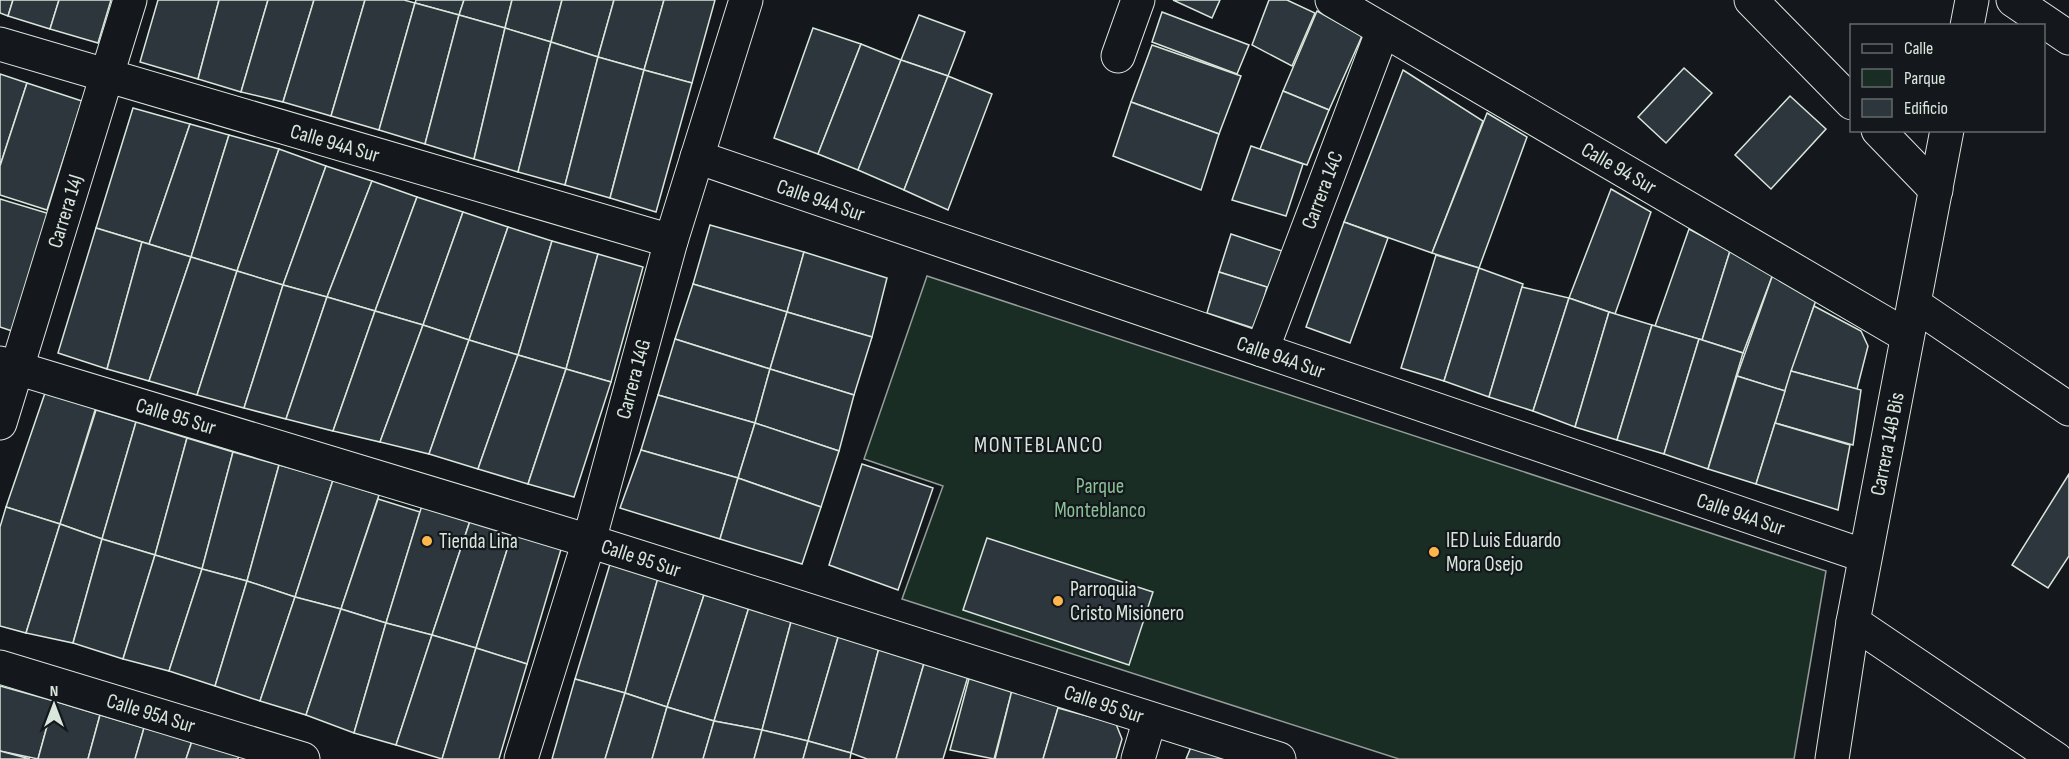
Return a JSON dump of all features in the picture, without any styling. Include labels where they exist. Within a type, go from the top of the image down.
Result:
[{"type":"street","name":"Carrera 14J","points":[[0,423],[8,365],[107,75],[130,0]]},
{"type":"street","name":"Carrera 14G","points":[[521,759],[589,541],[671,241],[746,0]]},
{"type":"street","points":[[1118,56],[1138,0]]},
{"type":"street","points":[[1751,0],[1850,102]]},
{"type":"street","points":[[1967,24],[1972,0]]},
{"type":"street","points":[[2013,0],[2069,38]]},
{"type":"street","name":"Calle 94 Sur","points":[[1342,2],[1383,30],[1907,336]]},
{"type":"street","name":"Carrera 14C","points":[[1262,350],[1383,30]]},
{"type":"street","name":"Calle 94A Sur","points":[[0,44],[671,241]]},
{"type":"street","points":[[1880,132],[1936,190]]},
{"type":"street","name":"Carrera 14B Bis","points":[[1832,759],[1865,556],[1947,132]]},
{"type":"street","name":"Calle 94A Sur","points":[[697,157],[1865,556]]},
{"type":"street","points":[[1914,304],[2069,409]]},
{"type":"street","name":"Calle 95 Sur","points":[[8,365],[589,541],[1279,759]]},
{"type":"street","points":[[1853,622],[2056,759]]},
{"type":"street","name":"Calle 95A Sur","points":[[0,667],[303,759]]},
{"type":"street","points":[[1138,759],[1150,719]]},
{"type":"green space","name":"Parque Monteblanco","points":[[927,276],[1826,571],[1794,759],[1399,759],[902,599],[943,486],[864,459]]},
{"type":"building","points":[[0,0],[13,0],[8,16],[0,13]]},
{"type":"building","points":[[13,0],[59,0],[50,29],[8,16]]},
{"type":"building","points":[[59,0],[111,0],[98,43],[50,29]]},
{"type":"building","points":[[158,0],[219,0],[198,79],[140,62]]},
{"type":"building","points":[[219,0],[268,0],[241,92],[198,79]]},
{"type":"building","points":[[268,0],[314,0],[283,102],[241,92]]},
{"type":"building","points":[[314,0],[365,0],[331,116],[283,102]]},
{"type":"building","points":[[365,0],[404,0],[415,3],[379,130],[331,116]]},
{"type":"building","points":[[416,0],[464,0],[459,15],[415,3]]},
{"type":"building","points":[[464,0],[512,0],[505,28],[459,15]]},
{"type":"building","points":[[512,0],[562,0],[551,42],[505,28]]},
{"type":"building","points":[[562,0],[614,0],[598,57],[551,42]]},
{"type":"building","points":[[614,0],[664,0],[644,70],[598,57]]},
{"type":"building","points":[[664,0],[715,0],[692,83],[644,70]]},
{"type":"building","points":[[1173,0],[1220,0],[1212,18]]},
{"type":"building","points":[[1269,0],[1287,0],[1315,13],[1292,66],[1252,45]]},
{"type":"building","points":[[415,3],[459,15],[425,144],[379,130]]},
{"type":"building","points":[[1317,11],[1362,36],[1329,110],[1283,91]]},
{"type":"building","points":[[1162,12],[1249,45],[1237,74],[1152,42]]},
{"type":"building","points":[[459,15],[505,28],[474,159],[425,144]]},
{"type":"building","points":[[919,15],[965,32],[948,76],[901,60]]},
{"type":"building","points":[[505,28],[551,42],[518,172],[474,159]]},
{"type":"building","points":[[813,28],[861,44],[818,154],[774,138]]},
{"type":"building","points":[[551,42],[598,57],[565,185],[518,172]]},
{"type":"building","points":[[861,44],[901,60],[858,170],[818,154]]},
{"type":"building","points":[[1152,45],[1241,76],[1219,134],[1131,102]]},
{"type":"building","points":[[598,57],[644,70],[610,198],[565,185]]},
{"type":"building","points":[[901,60],[948,76],[904,190],[858,170]]},
{"type":"building","points":[[1684,68],[1712,93],[1666,143],[1638,117]]},
{"type":"building","points":[[644,70],[692,83],[656,212],[610,198]]},
{"type":"building","points":[[1403,70],[1483,121],[1432,253],[1344,222]]},
{"type":"building","points":[[0,74],[27,83],[0,166]]},
{"type":"building","points":[[948,76],[992,94],[948,210],[904,190]]},
{"type":"building","points":[[27,83],[82,101],[47,210],[0,195],[0,166]]},
{"type":"building","points":[[1283,91],[1329,110],[1307,165],[1260,149]]},
{"type":"building","points":[[1790,96],[1826,129],[1771,189],[1735,155]]},
{"type":"building","points":[[1131,102],[1219,134],[1201,190],[1113,156]]},
{"type":"building","points":[[133,108],[190,124],[149,244],[96,228]]},
{"type":"building","points":[[1487,113],[1527,137],[1479,268],[1432,253]]},
{"type":"building","points":[[190,124],[229,135],[191,257],[149,244]]},
{"type":"building","points":[[229,135],[279,149],[237,271],[191,257]]},
{"type":"building","points":[[1251,146],[1303,164],[1286,216],[1232,200]]},
{"type":"building","points":[[279,149],[326,166],[283,285],[237,271]]},
{"type":"building","points":[[326,166],[372,181],[327,297],[283,285]]},
{"type":"building","points":[[372,181],[417,197],[375,311],[327,297]]},
{"type":"building","points":[[1611,189],[1651,212],[1615,314],[1569,298]]},
{"type":"building","points":[[417,197],[463,212],[423,325],[375,311]]},
{"type":"building","points":[[0,199],[50,214],[12,331],[0,327]]},
{"type":"building","points":[[463,212],[508,227],[469,340],[423,325]]},
{"type":"building","points":[[1344,222],[1388,238],[1350,343],[1306,327]]},
{"type":"building","points":[[710,225],[804,252],[787,312],[693,284]]},
{"type":"building","points":[[508,227],[552,241],[518,355],[469,340]]},
{"type":"building","points":[[96,228],[142,242],[107,369],[58,353]]},
{"type":"building","points":[[1689,229],[1730,251],[1702,340],[1655,326]]},
{"type":"building","points":[[1231,234],[1282,251],[1269,288],[1219,272]]},
{"type":"building","points":[[552,241],[598,254],[566,369],[518,355]]},
{"type":"building","points":[[142,242],[191,257],[149,381],[107,369]]},
{"type":"building","points":[[1730,251],[1773,274],[1743,353],[1702,340]]},
{"type":"building","points":[[804,252],[887,278],[872,337],[787,312]]},
{"type":"building","points":[[598,254],[643,267],[611,382],[566,369]]},
{"type":"building","points":[[1436,255],[1479,268],[1444,381],[1401,368]]},
{"type":"building","points":[[191,257],[237,271],[197,395],[149,381]]},
{"type":"building","points":[[1479,268],[1523,284],[1489,397],[1444,381]]},
{"type":"building","points":[[237,271],[283,285],[244,408],[197,395]]},
{"type":"building","points":[[1219,272],[1267,287],[1256,329],[1207,313]]},
{"type":"building","points":[[1773,274],[1817,297],[1785,391],[1737,376]]},
{"type":"building","points":[[693,284],[787,312],[770,369],[675,339]]},
{"type":"building","points":[[283,285],[327,297],[286,419],[244,408]]},
{"type":"building","points":[[1522,287],[1569,298],[1533,411],[1489,397]]},
{"type":"building","points":[[327,297],[375,311],[333,431],[286,419]]},
{"type":"building","points":[[1569,298],[1609,312],[1575,427],[1533,411]]},
{"type":"building","points":[[1814,306],[1861,331],[1868,346],[1857,389],[1791,371]]},
{"type":"building","points":[[375,311],[423,325],[380,442],[333,431]]},
{"type":"building","points":[[787,312],[872,337],[854,395],[770,369]]},
{"type":"building","points":[[1609,312],[1652,325],[1617,440],[1575,427]]},
{"type":"building","points":[[423,325],[469,340],[429,454],[380,442]]},
{"type":"building","points":[[1652,325],[1699,339],[1664,454],[1617,440]]},
{"type":"building","points":[[675,339],[770,369],[755,423],[658,395]]},
{"type":"building","points":[[1699,339],[1743,353],[1708,469],[1664,454]]},
{"type":"building","points":[[469,340],[518,355],[478,469],[429,454]]},
{"type":"building","points":[[518,355],[566,369],[528,484],[478,469]]},
{"type":"building","points":[[566,369],[611,382],[574,497],[528,484]]},
{"type":"building","points":[[770,369],[854,395],[839,451],[755,423]]},
{"type":"building","points":[[1791,371],[1861,390],[1853,445],[1775,423]]},
{"type":"building","points":[[1737,376],[1785,391],[1756,484],[1708,469]]},
{"type":"building","points":[[45,393],[96,407],[60,524],[6,507]]},
{"type":"building","points":[[658,395],[755,423],[738,478],[641,450]]},
{"type":"building","points":[[96,410],[136,422],[102,539],[60,524]]},
{"type":"building","points":[[136,422],[187,438],[155,555],[102,539]]},
{"type":"building","points":[[755,423],[839,451],[821,507],[738,478]]},
{"type":"building","points":[[1775,423],[1850,445],[1838,510],[1756,484]]},
{"type":"building","points":[[187,438],[233,452],[202,569],[155,555]]},
{"type":"building","points":[[641,450],[738,478],[720,539],[620,508]]},
{"type":"building","points":[[233,452],[279,465],[247,581],[202,569]]},
{"type":"building","points":[[862,464],[933,488],[898,590],[829,565]]},
{"type":"building","points":[[279,465],[333,480],[295,597],[247,581]]},
{"type":"building","points":[[2069,474],[2069,556],[2048,588],[2012,565]]},
{"type":"building","points":[[738,478],[821,507],[802,564],[720,539]]},
{"type":"building","points":[[333,480],[379,495],[341,609],[295,597]]},
{"type":"building","points":[[378,499],[420,512],[386,623],[341,609]]},
{"type":"building","points":[[423,502],[471,518],[432,635],[386,623]]},
{"type":"building","points":[[6,507],[60,524],[26,633],[0,626],[0,527]]},
{"type":"building","points":[[471,518],[513,531],[476,648],[432,635]]},
{"type":"building","points":[[60,524],[102,539],[73,643],[26,633]]},
{"type":"building","points":[[513,531],[562,546],[527,664],[476,648]]},
{"type":"building","name":"Parroquia Cristo Misionero","points":[[987,538],[1153,592],[1129,665],[963,610]]},
{"type":"building","points":[[102,539],[155,555],[123,659],[73,643]]},
{"type":"building","points":[[155,555],[202,569],[169,671],[123,659]]},
{"type":"building","points":[[610,564],[658,578],[625,693],[575,679]]},
{"type":"building","points":[[202,569],[247,581],[215,686],[169,671]]},
{"type":"building","points":[[658,578],[704,595],[667,707],[625,693]]},
{"type":"building","points":[[247,581],[295,597],[260,701],[215,686]]},
{"type":"building","points":[[704,595],[749,607],[714,721],[667,707]]},
{"type":"building","points":[[295,597],[341,609],[306,715],[260,701]]},
{"type":"building","points":[[749,607],[791,622],[762,730],[714,721]]},
{"type":"building","points":[[341,609],[386,623],[354,733],[306,715]]},
{"type":"building","points":[[791,622],[839,634],[808,741],[762,730]]},
{"type":"building","points":[[386,623],[432,635],[396,745],[354,733]]},
{"type":"building","points":[[839,634],[879,648],[851,753],[808,741]]},
{"type":"building","points":[[432,635],[476,648],[442,759],[396,745]]},
{"type":"building","points":[[476,648],[527,664],[499,759],[442,759]]},
{"type":"building","points":[[879,648],[925,660],[896,759],[867,759],[851,753]]},
{"type":"building","points":[[925,660],[969,673],[943,759],[896,759]]},
{"type":"building","points":[[970,675],[1013,687],[994,759],[950,750]]},
{"type":"building","points":[[575,679],[625,693],[605,759],[552,759]]},
{"type":"building","points":[[0,686],[54,701],[38,759],[0,751]]},
{"type":"building","points":[[1012,690],[1057,701],[1058,708],[1043,759],[995,759]]},
{"type":"building","points":[[625,693],[667,707],[652,759],[605,759]]},
{"type":"building","points":[[54,701],[100,715],[88,759],[38,759]]},
{"type":"building","points":[[667,707],[714,721],[703,759],[652,759]]},
{"type":"building","points":[[1058,708],[1116,724],[1122,739],[1116,759],[1043,759]]},
{"type":"building","points":[[100,715],[144,728],[135,759],[88,759]]},
{"type":"building","points":[[714,721],[762,730],[754,759],[703,759]]},
{"type":"building","points":[[144,728],[192,741],[186,759],[135,759]]},
{"type":"building","points":[[762,730],[808,741],[803,759],[754,759]]},
{"type":"building","points":[[192,741],[239,755],[238,759],[186,759]]},
{"type":"building","points":[[808,741],[851,753],[850,759],[803,759]]},
{"type":"building","points":[[1191,747],[1240,759],[1186,759]]},
{"type":"building","points":[[0,751],[30,759],[0,759]]},
{"type":"place","name":"Tienda Lina","points":[[427,541]]},
{"type":"place","name":"IED Luis Eduardo Mora Osejo","points":[[1434,552]]},
{"type":"place","name":"Parroquia Cristo Misionero","points":[[1058,601]]},
{"type":"district","name":"MONTEBLANCO","points":[[1039,444]]}]
